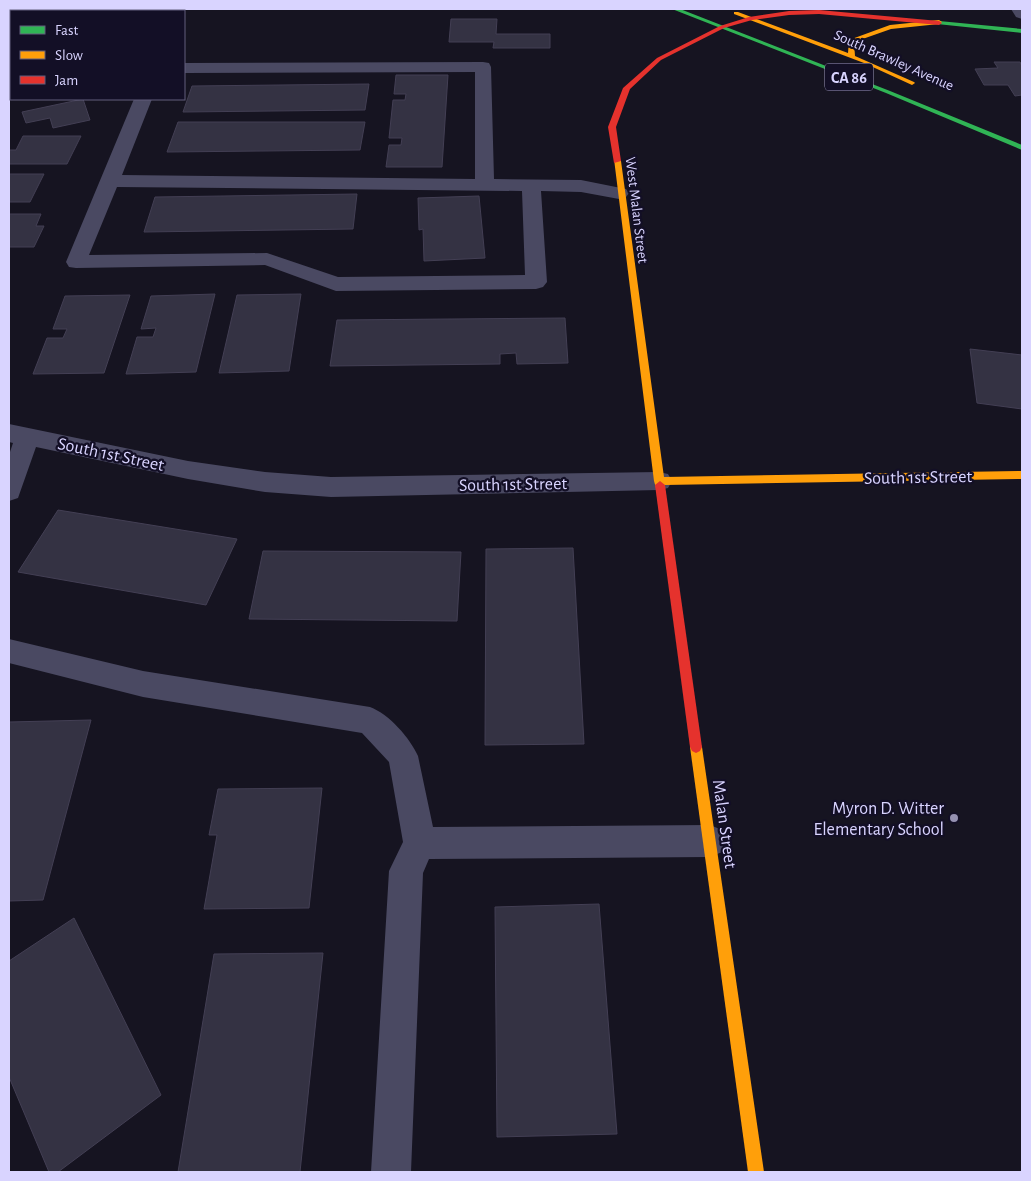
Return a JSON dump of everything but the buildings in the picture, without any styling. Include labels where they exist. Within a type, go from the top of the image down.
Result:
[{"type":"main road","name":"South Brawley Avenue","points":[[675,9],[1022,148]]},
{"type":"main road","name":"South Brawley Avenue","points":[[726,9],[852,56],[926,90]]},
{"type":"main road","points":[[868,9],[938,22],[1022,31]]},
{"type":"main road","name":"West Malan Street","points":[[659,481],[619,193],[612,127],[627,88],[659,59],[722,27],[751,18],[789,13],[819,12],[938,22]]},
{"type":"main road","points":[[852,56],[851,41],[890,27],[938,22]]},
{"type":"main road","name":"South 1st Street","points":[[659,481],[1022,475]]},
{"type":"main road","name":"Malan Street","points":[[659,481],[756,1172]]},
{"type":"street","points":[[1019,9],[1022,14]]},
{"type":"street","points":[[185,68],[483,67],[485,184]]},
{"type":"street","points":[[143,100],[76,262],[267,259],[336,284],[536,282],[531,185]]},
{"type":"street","points":[[110,181],[581,186],[619,193]]},
{"type":"street","points":[[9,491],[18,435]]},
{"type":"street","name":"South 1st Street","points":[[18,435],[188,470],[265,482],[331,487],[659,481]]},
{"type":"street","points":[[9,651],[143,684],[370,721],[403,756],[420,843],[406,871],[391,1172]]},
{"type":"street","points":[[420,843],[710,841]]},
{"type":"traffic: fast","points":[[675,9],[888,92],[1022,148]]},
{"type":"traffic: fast","points":[[939,23],[1022,31]]},
{"type":"traffic: slow","points":[[736,13],[866,62],[912,83]]},
{"type":"traffic: slow","points":[[852,57],[851,41],[890,27],[939,22]]},
{"type":"traffic: slow","points":[[617,161],[660,485]]},
{"type":"traffic: slow","points":[[659,481],[1022,475]]},
{"type":"traffic: slow","points":[[696,747],[756,1172]]},
{"type":"traffic: jam","points":[[617,161],[612,127],[627,88],[659,59],[722,27],[751,18],[789,13],[819,12],[939,23]]},
{"type":"traffic: jam","points":[[660,485],[696,747]]},
{"type":"place","name":"Myron D. Witter Elementary School","points":[[954,818]]}]
